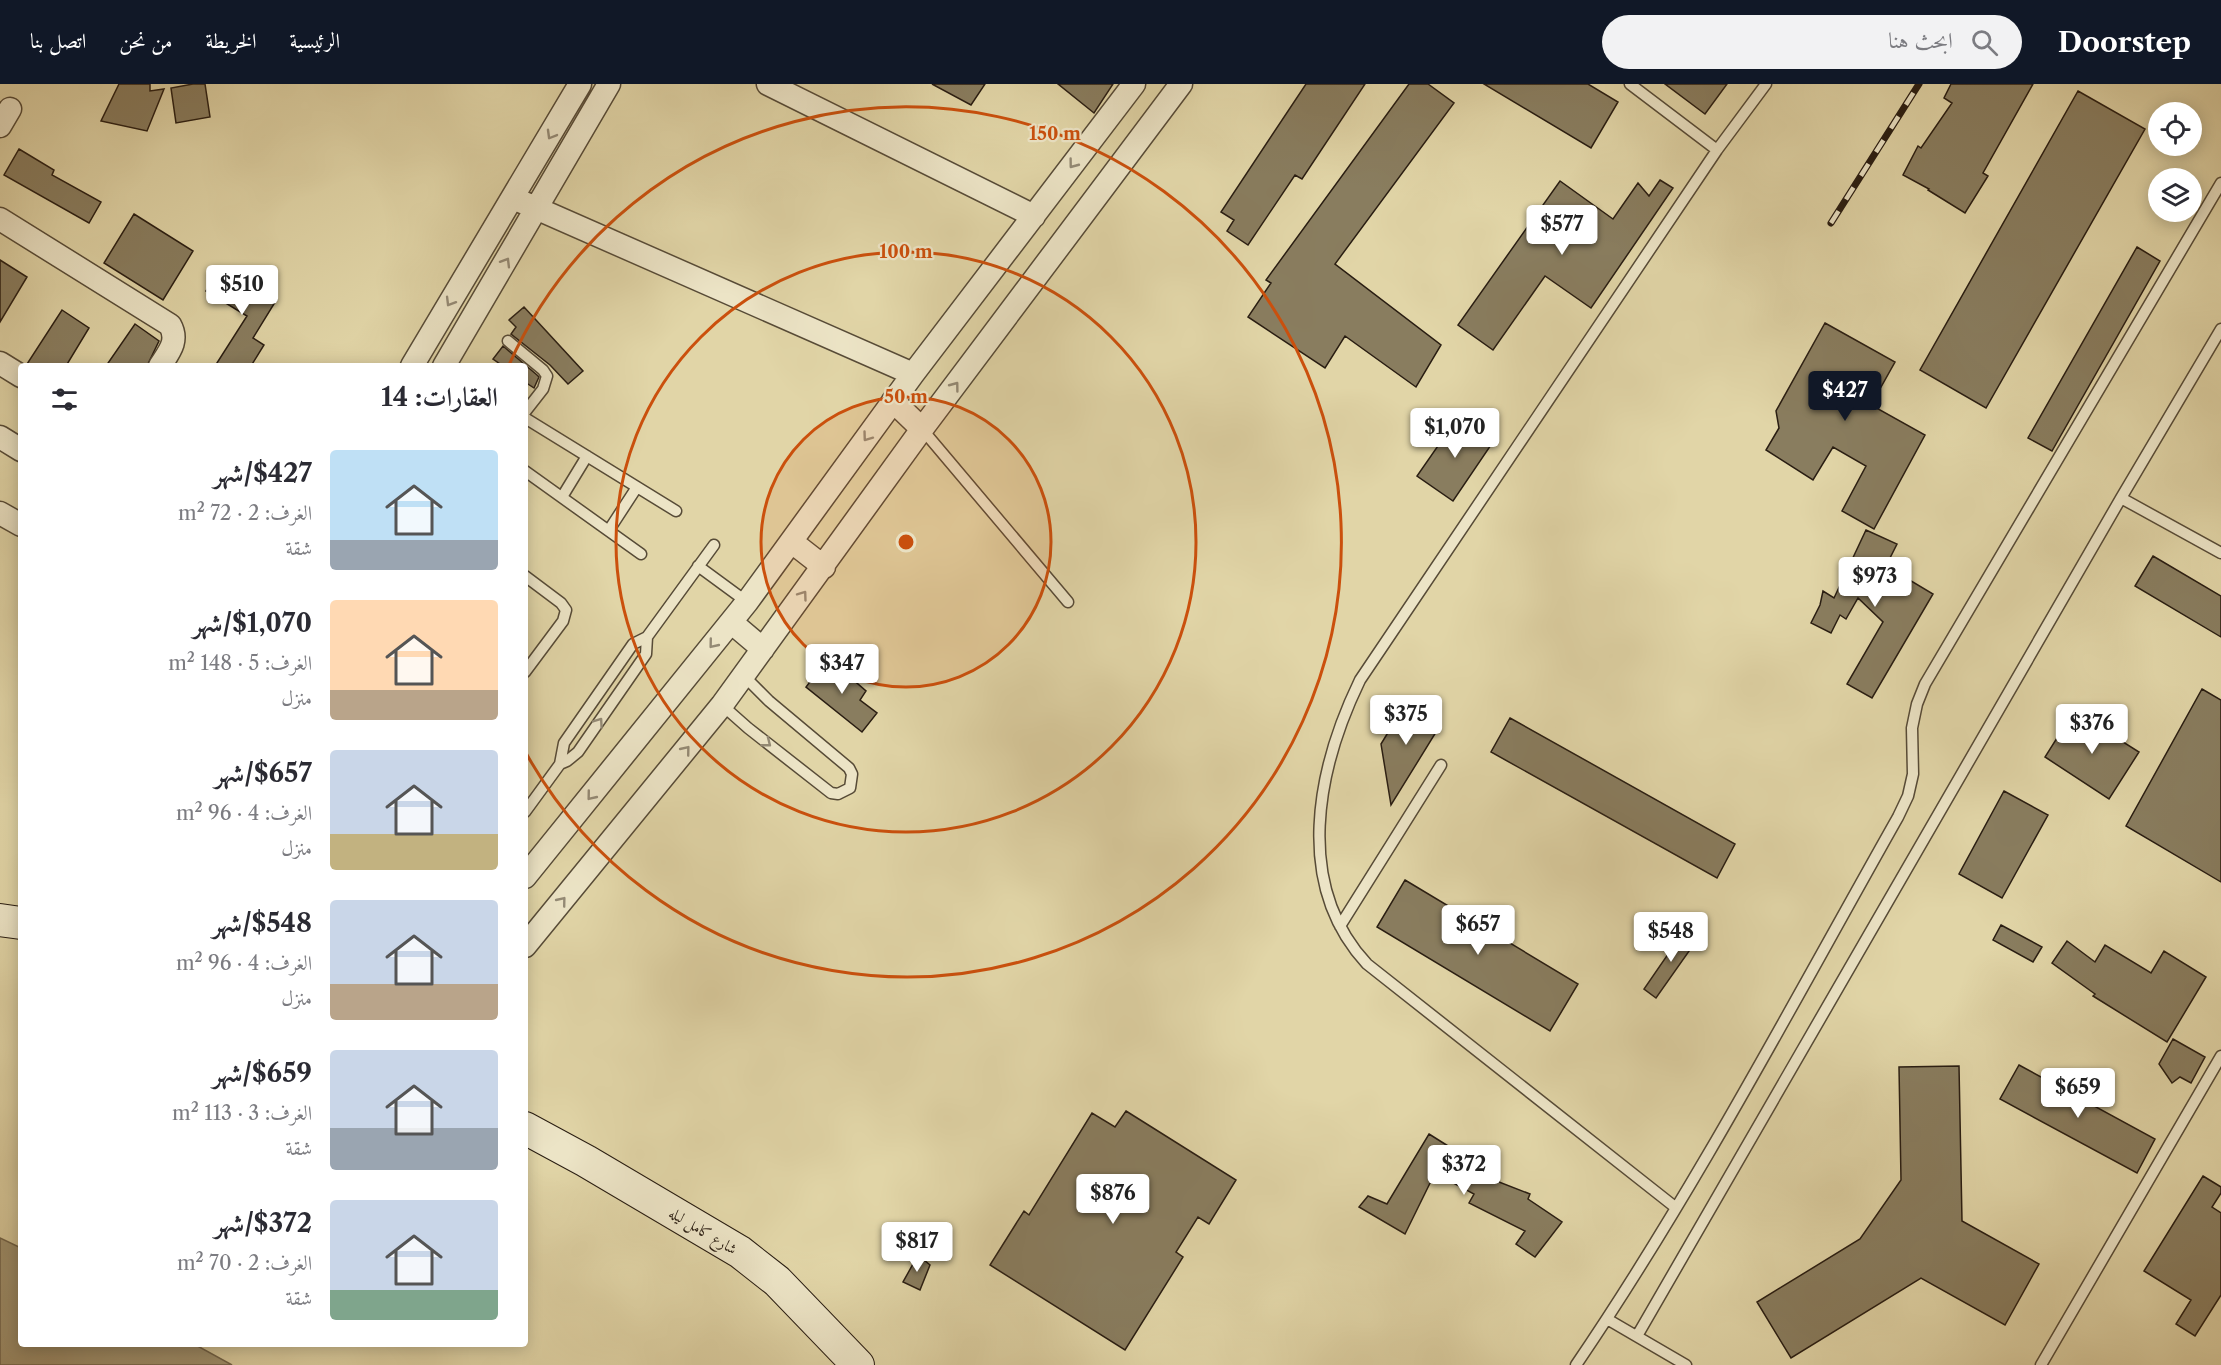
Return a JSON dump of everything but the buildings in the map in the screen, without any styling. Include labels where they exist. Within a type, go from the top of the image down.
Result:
[{"type":"street","points":[[415,360],[580,84]]},
{"type":"street","points":[[444,363],[609,84]]},
{"type":"street","points":[[768,84],[1036,213],[1062,212],[1075,225]]},
{"type":"street","points":[[528,873],[747,602],[913,374],[1134,84]]},
{"type":"street","points":[[528,942],[722,705],[922,429],[1181,84]]},
{"type":"street","points":[[1089,143],[1119,166]]},
{"type":"street","points":[[535,162],[556,175]]},
{"type":"street","points":[[513,198],[913,374]]},
{"type":"street","points":[[1036,213],[1042,236],[1059,245]]},
{"type":"street","points":[[0,219],[170,325],[174,333],[174,341],[162,363]]},
{"type":"street","points":[[0,363],[18,374]]},
{"type":"street","points":[[893,401],[922,429]]},
{"type":"street","points":[[0,437],[18,448]]},
{"type":"street","points":[[0,513],[18,523]]},
{"type":"street","points":[[792,542],[824,567]]},
{"type":"street","points":[[731,622],[763,649]]},
{"type":"street","points":[[0,920],[18,923]]},
{"type":"street","name":"شارع كامل ليله","points":[[528,1130],[586,1161],[740,1252],[777,1281],[846,1360]]},
{"type":"street","name":"شارع كامل ليله","points":[[528,1146],[645,1212],[747,1275],[846,1360]]},
{"type":"lane","points":[[1630,84],[1717,150]]},
{"type":"lane","points":[[1675,1207],[1367,964],[1353,949],[1340,927],[1324,884],[1319,843],[1324,786],[1332,749],[1344,714],[1360,680],[1717,150],[1766,84]]},
{"type":"lane","points":[[1576,1365],[1607,1319],[1715,1141],[1898,817],[1908,796],[1913,774],[1912,728],[1917,704],[1925,684],[2221,183]]},
{"type":"lane","points":[[1637,1336],[2221,329]]},
{"type":"lane","points":[[508,341],[547,376],[543,389],[528,408]]},
{"type":"lane","points":[[528,420],[676,511]]},
{"type":"lane","points":[[922,429],[1068,602]]},
{"type":"lane","points":[[562,497],[587,456]]},
{"type":"lane","points":[[528,473],[641,554]]},
{"type":"lane","points":[[609,530],[637,487]]},
{"type":"lane","points":[[2121,498],[2221,553]]},
{"type":"lane","points":[[528,808],[560,764],[564,744],[576,725],[633,644],[647,637],[714,545]]},
{"type":"lane","points":[[698,566],[747,602]]},
{"type":"lane","points":[[528,578],[561,603],[566,610],[563,621],[528,668]]},
{"type":"lane","points":[[560,764],[578,752],[646,654],[647,637]]},
{"type":"lane","points":[[722,705],[831,793],[838,794],[850,788],[852,774],[849,768],[769,701],[744,676]]},
{"type":"lane","points":[[1340,927],[1441,765]]},
{"type":"lane","points":[[2041,1365],[2221,1056]]},
{"type":"lane","points":[[1607,1319],[1686,1365]]},
{"type":"shaded area","points":[[0,1238],[18,1247],[18,1347],[199,1347],[232,1365],[0,1365]]},
{"type":"railway","points":[[1831,223],[1919,84]]}]
